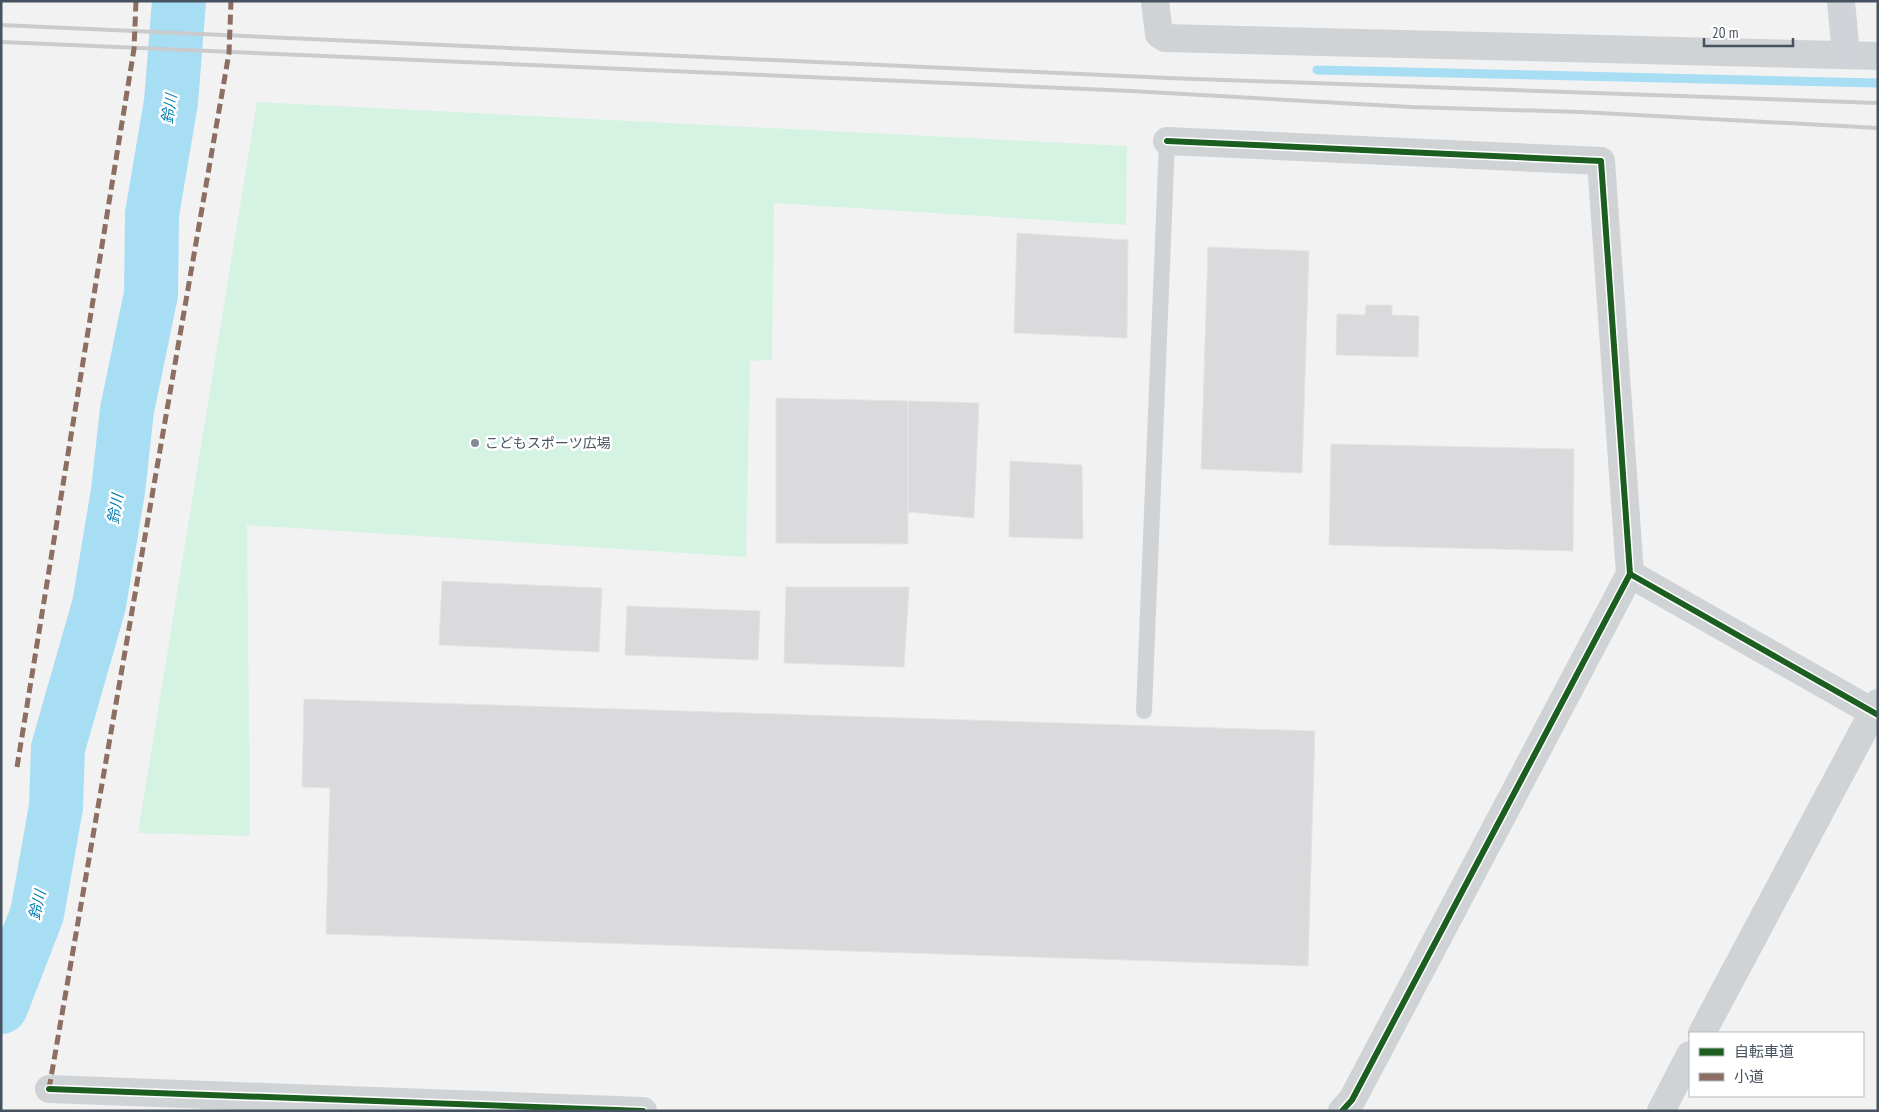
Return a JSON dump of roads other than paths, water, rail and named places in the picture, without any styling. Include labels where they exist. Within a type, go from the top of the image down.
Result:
[{"type":"street","points":[[1155,1],[1158,34],[1165,38],[1878,56]]},
{"type":"street","points":[[1841,1],[1846,55]]},
{"type":"street","points":[[1166,141],[1601,161],[1630,574],[1355,1107]]},
{"type":"street","points":[[1630,574],[1876,710],[1703,1032]]},
{"type":"street","points":[[1661,1111],[1689,1057]]},
{"type":"street","points":[[49,1089],[643,1111]]},
{"type":"lane","points":[[1144,711],[1166,141]]},
{"type":"waterway","name":"鈴川","points":[[1,1007],[37,914],[56,807],[58,748],[99,605],[118,491],[127,410],[151,294],[152,214],[171,102],[179,1]]},
{"type":"waterway","points":[[1317,70],[1878,83]]},
{"type":"railway","points":[[1,25],[1168,78],[1878,103]]},
{"type":"railway","points":[[1,42],[1131,91],[1411,107],[1581,112],[1878,128]]},
{"type":"place","name":"こどもスポーツ広場","points":[[475,443]]}]
